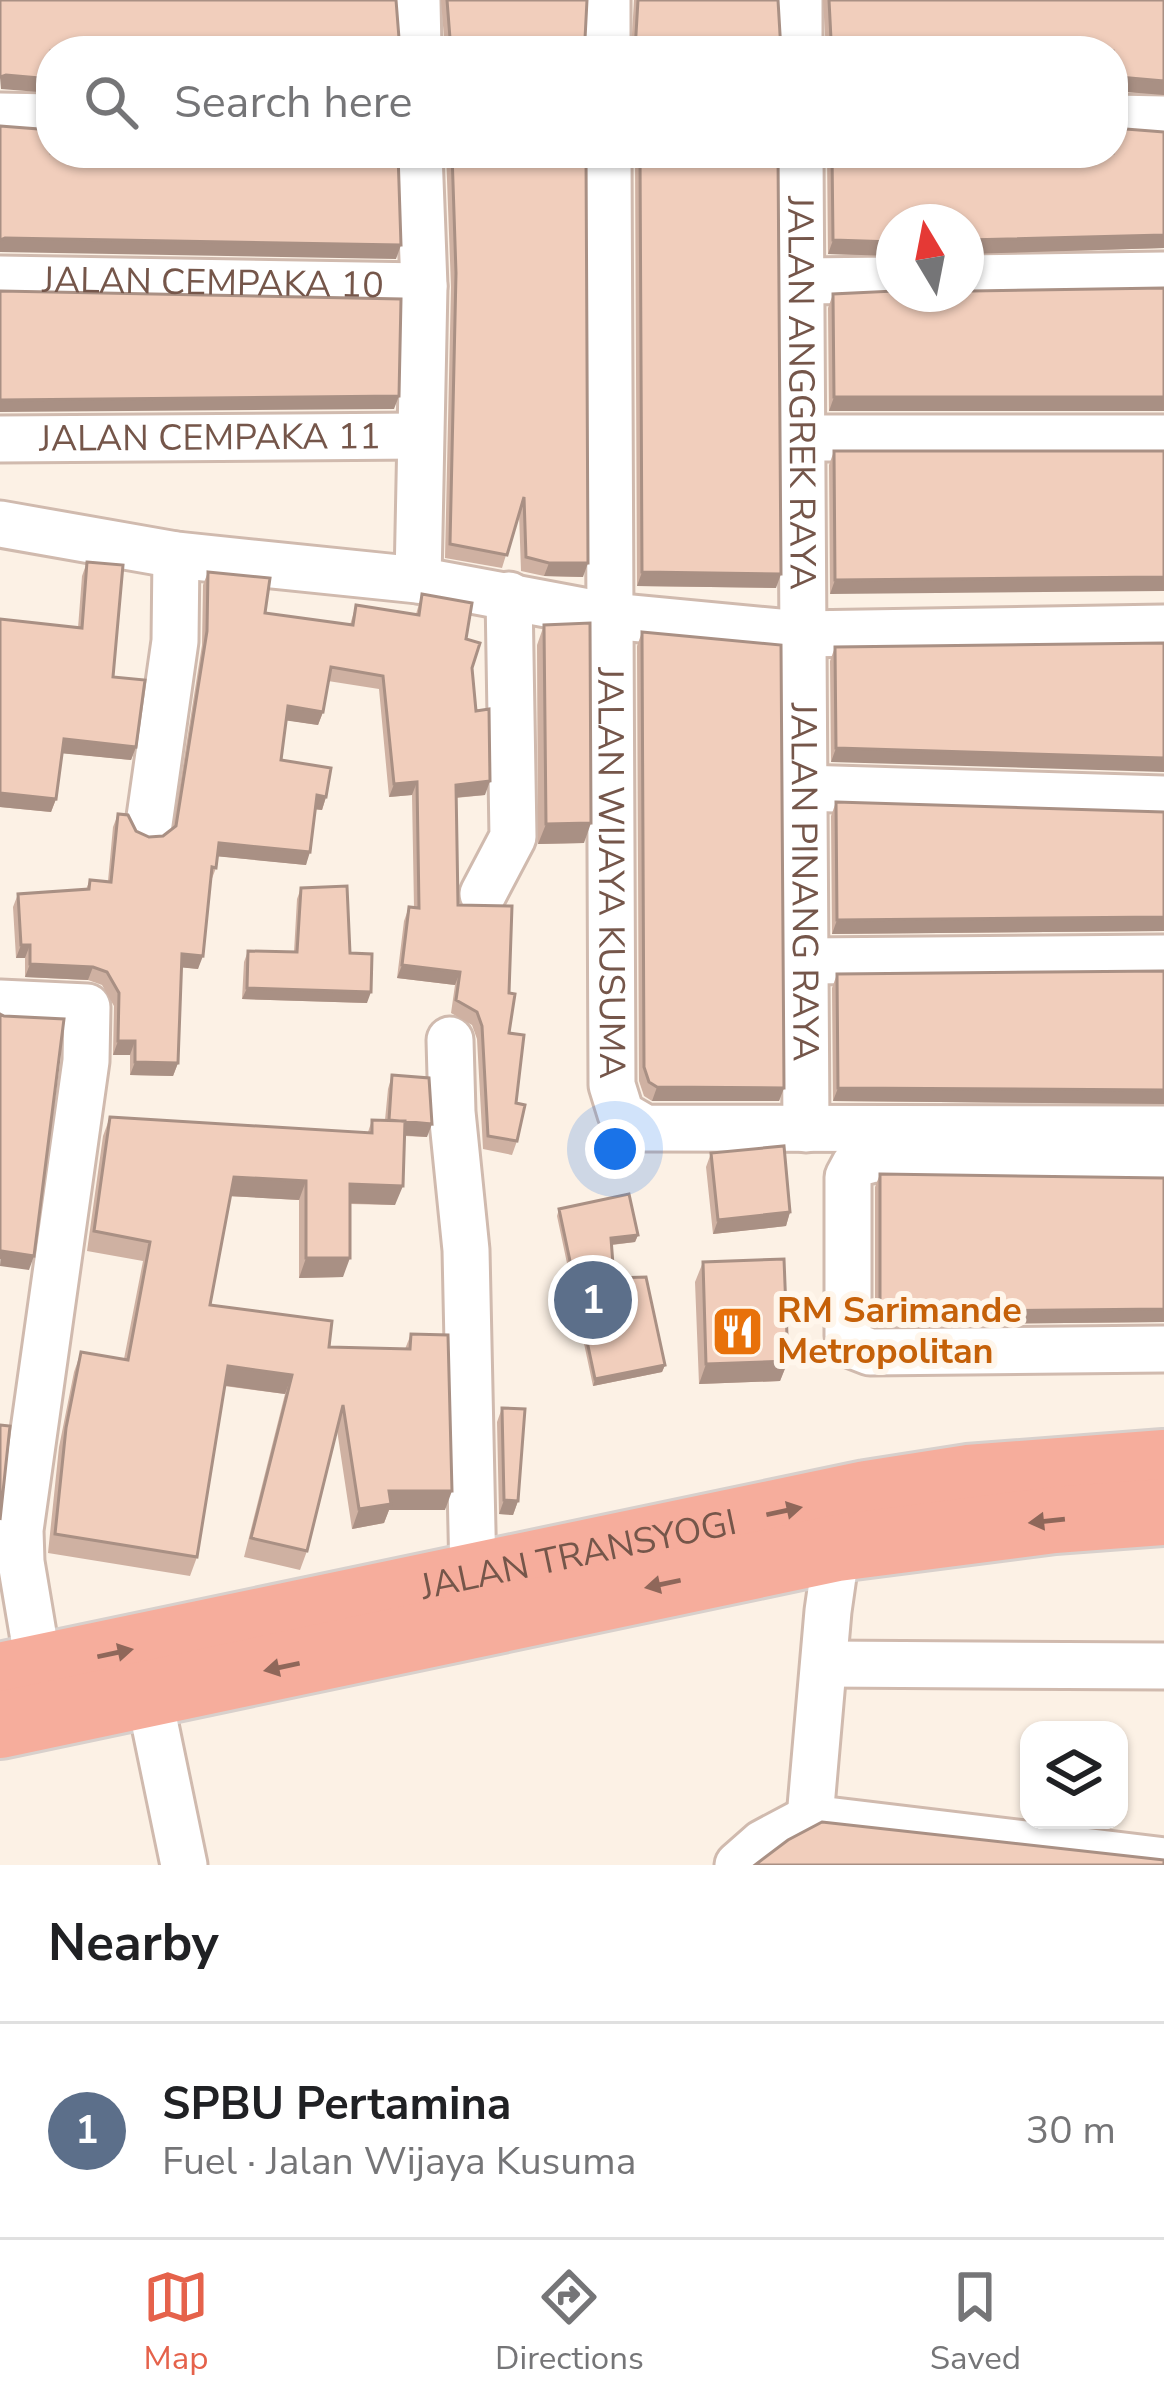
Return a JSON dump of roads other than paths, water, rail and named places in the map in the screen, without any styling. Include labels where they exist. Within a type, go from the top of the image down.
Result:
[{"type":"highway","name":"JALAN TRANSYOGI","points":[[19,1672],[866,1494],[968,1478],[1164,1463]]},
{"type":"highway","name":"JALAN TRANSYOGI","points":[[0,1725],[838,1548],[1054,1520],[1164,1512]]},
{"type":"street","points":[[417,0],[418,36]]},
{"type":"street","points":[[607,0],[608,36]]},
{"type":"street","points":[[799,0],[799,36]]},
{"type":"street","points":[[0,116],[36,117]]},
{"type":"street","points":[[1128,118],[1164,119]]},
{"type":"street","points":[[418,580],[424,286],[420,168]]},
{"type":"street","name":"JALAN WIJAYA KUSUMA","points":[[608,168],[615,1102],[630,1121],[645,1128],[1164,1130]]},
{"type":"street","name":"JALAN ANGGREK RAYA","points":[[800,168],[801,634]]},
{"type":"street","points":[[984,278],[1164,275]]},
{"type":"street","name":"JALAN CEMPAKA 10","points":[[0,279],[424,286]]},
{"type":"street","points":[[800,281],[876,280]]},
{"type":"street","name":"JALAN CEMPAKA 11","points":[[0,439],[420,436]]},
{"type":"street","points":[[801,438],[1164,438]]},
{"type":"street","points":[[0,524],[176,555],[418,580],[610,616],[801,634],[1164,628]]},
{"type":"street","points":[[148,824],[176,640],[176,555]]},
{"type":"street","points":[[483,894],[513,837],[509,595]]},
{"type":"street","name":"JALAN PINANG RAYA","points":[[801,634],[806,1129]]},
{"type":"street","points":[[802,788],[1164,799]]},
{"type":"street","points":[[803,961],[1164,958]]},
{"type":"street","points":[[0,1003],[87,1007],[86,1060],[20,1530],[19,1672]]},
{"type":"street","points":[[450,1040],[466,1250],[473,1576]]},
{"type":"street","points":[[1164,1164],[874,1159],[855,1165],[848,1177],[848,1336],[860,1349],[1164,1349]]},
{"type":"street","points":[[810,1818],[838,1548]]},
{"type":"street","points":[[825,1664],[1164,1666]]},
{"type":"street","points":[[149,1696],[184,1865]]},
{"type":"street","points":[[737,1865],[763,1843],[810,1818],[1164,1861]]},
{"type":"place","name":"SPBU Pertamina","points":[[593,1300]]},
{"type":"place","name":"RM Sarimande Metropolitan","points":[[738,1331]]}]
